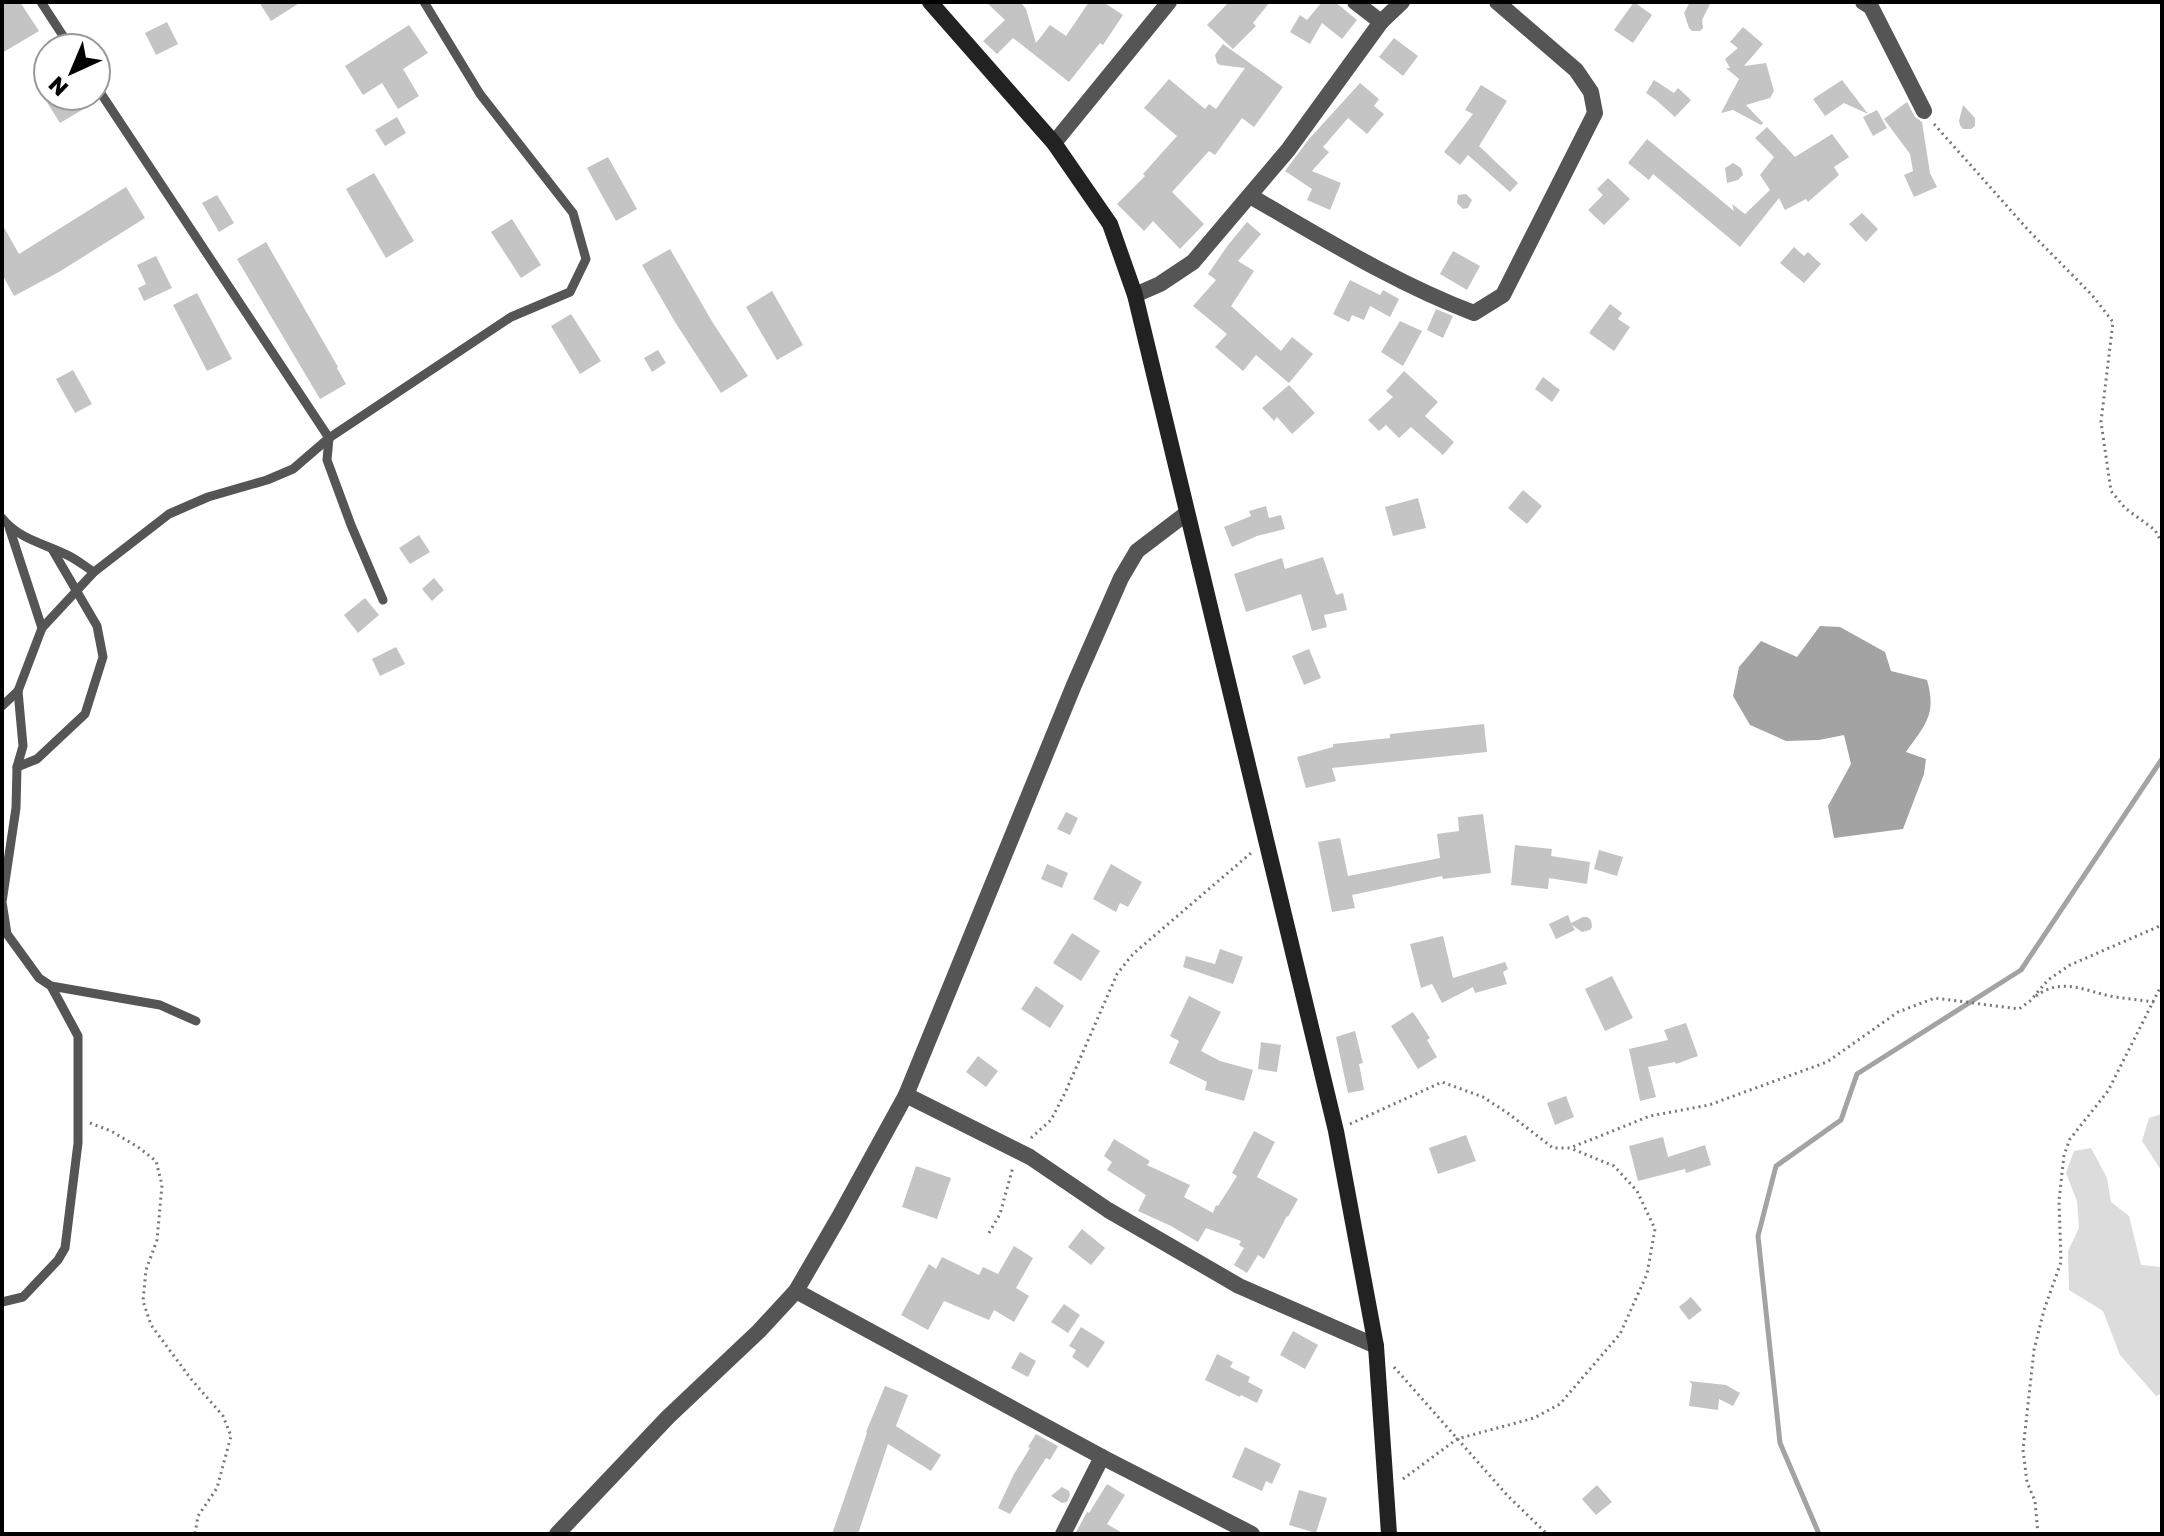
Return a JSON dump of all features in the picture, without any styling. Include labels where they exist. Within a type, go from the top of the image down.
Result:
[{"type":"main road","points":[[930,2],[1054,143],[1110,224],[1135,295],[1336,1131],[1376,1346],[1389,1534]]},
{"type":"street","points":[[1054,143],[1169,2]]},
{"type":"street","points":[[1355,2],[1381,22]]},
{"type":"street","points":[[1135,295],[1160,284],[1193,262],[1288,150],[1381,22],[1402,2]]},
{"type":"street","points":[[1250,196],[1372,267],[1435,298],[1474,313],[1503,295],[1595,113],[1591,92],[1576,70],[1497,2]]},
{"type":"street","points":[[1863,2],[1871,7],[1924,111]]},
{"type":"street","points":[[557,1534],[668,1417],[759,1331],[796,1291],[906,1095],[1121,578],[1137,551],[1187,513]]},
{"type":"street","points":[[906,1095],[1018,1151],[1108,1210],[1239,1286],[1376,1346]]},
{"type":"street","points":[[796,1291],[1102,1457],[1252,1534]]},
{"type":"street","points":[[1063,1534],[1102,1457]]},
{"type":"lane","points":[[41,2],[61,32]]},
{"type":"lane","points":[[2,706],[18,691],[42,628],[94,572],[169,514],[208,497],[293,469],[329,438],[511,317],[570,292],[586,259],[573,213],[480,94],[424,2]]},
{"type":"lane","points":[[112,110],[329,438],[327,460],[383,600]]},
{"type":"lane","points":[[2,518],[9,527],[32,542],[66,554],[94,572]]},
{"type":"lane","points":[[9,527],[42,628]]},
{"type":"lane","points":[[17,767],[37,759],[85,714],[103,657],[97,626],[52,549]]},
{"type":"lane","points":[[18,691],[23,746],[17,767],[16,808],[2,902],[7,934],[39,978],[51,986],[160,1005],[196,1021]]},
{"type":"lane","points":[[2,1302],[23,1297],[58,1260],[65,1248],[78,1143],[78,1036],[51,986]]},
{"type":"path","points":[[1924,111],[2113,322],[2101,422],[2111,491],[2125,508],[2155,530],[2162,543]]},
{"type":"path","points":[[989,1233],[1000,1214],[1018,1151],[1051,1120],[1117,974],[1133,954],[1266,840]]},
{"type":"path","points":[[2030,1001],[2048,980],[2070,965],[2162,925]]},
{"type":"path","points":[[2038,1534],[2035,1501],[2027,1482],[2023,1450],[2034,1350],[2061,1262],[2059,1201],[2064,1155],[2070,1139],[2108,1091],[2162,984]]},
{"type":"path","points":[[1336,1131],[1442,1082],[1483,1097],[1553,1148],[1570,1148],[1650,1116],[1709,1105],[1827,1062],[1898,1012],[1935,998],[2019,1009],[2048,987],[2065,985],[2115,997],[2154,1002]]},
{"type":"path","points":[[78,1119],[111,1131],[156,1161],[162,1185],[157,1240],[146,1270],[143,1301],[151,1325],[223,1416],[231,1436],[217,1488],[198,1516],[195,1534]]},
{"type":"path","points":[[1386,1493],[1457,1439],[1534,1418],[1560,1404],[1620,1334],[1647,1274],[1655,1229],[1637,1191],[1614,1166],[1570,1148]]},
{"type":"path","points":[[1376,1346],[1507,1495],[1547,1534]]},
{"type":"shaded area","points":[[1820,626],[1840,627],[1885,652],[1891,671],[1927,680],[1930,711],[1924,727],[1906,752],[1926,759],[1924,774],[1903,829],[1834,838],[1828,806],[1851,764],[1844,735],[1819,740],[1786,741],[1750,725],[1733,696],[1739,667],[1761,641],[1797,657]]},
{"type":"shaded area","points":[[2162,1114],[2162,1175],[2142,1141],[2149,1118]]},
{"type":"shaded area","points":[[2091,1148],[2107,1178],[2111,1202],[2129,1216],[2141,1265],[2162,1267],[2162,1393],[2156,1396],[2120,1355],[2103,1311],[2069,1290],[2068,1251],[2079,1228],[2077,1201],[2066,1173],[2074,1151]]},
{"type":"building","points":[[2,2],[20,2],[39,31],[32,32],[32,35],[2,53]]},
{"type":"building","points":[[259,2],[301,2],[271,21]]},
{"type":"building","points":[[986,2],[1022,4],[1036,43],[1050,25],[1066,36],[1089,2],[1103,2],[1123,15],[1103,45],[1100,43],[1069,82],[1013,38],[997,54],[983,41],[1005,20]]},
{"type":"building","points":[[1229,2],[1270,2],[1253,23],[1256,26],[1233,49],[1207,25]]},
{"type":"building","points":[[1322,2],[1335,2],[1357,20],[1342,39],[1322,23],[1310,44],[1290,32],[1300,15],[1307,20]]},
{"type":"building","points":[[1634,2],[1652,15],[1633,43],[1614,30]]},
{"type":"building","points":[[1690,2],[1711,2],[1700,31],[1689,28],[1684,13]]},
{"type":"building","points":[[167,22],[178,44],[156,55],[145,33]]},
{"type":"building","points":[[409,25],[428,53],[403,69],[419,96],[398,109],[382,83],[363,95],[345,66]]},
{"type":"building","points":[[1743,27],[1763,44],[1744,66],[1766,63],[1774,91],[1770,98],[1746,105],[1763,123],[1761,125],[1733,110],[1721,113],[1739,79],[1726,68],[1730,68],[1725,59],[1738,48],[1730,42]]},
{"type":"building","points":[[1394,38],[1418,56],[1403,76],[1379,57]]},
{"type":"building","points":[[1223,44],[1283,87],[1254,127],[1242,118],[1215,155],[1209,151],[1172,192],[1204,224],[1180,249],[1153,221],[1144,231],[1117,204],[1145,176],[1143,174],[1177,136],[1144,108],[1169,79],[1205,109],[1209,104],[1216,109],[1245,68],[1217,63],[1215,55]]},
{"type":"building","points":[[1654,80],[1674,93],[1678,88],[1691,100],[1675,117],[1646,93]]},
{"type":"building","points":[[1842,80],[1868,114],[1844,103],[1825,116],[1813,99]]},
{"type":"building","points":[[1360,83],[1379,99],[1374,106],[1384,114],[1367,134],[1348,118],[1323,147],[1329,152],[1312,171],[1341,183],[1330,210],[1307,200],[1312,189],[1285,171],[1309,139]]},
{"type":"building","points":[[1481,85],[1507,101],[1479,146],[1518,183],[1510,192],[1468,155],[1460,165],[1444,152],[1473,114],[1465,110]]},
{"type":"building","points":[[1907,102],[1915,117],[1922,122],[1930,173],[1937,187],[1914,197],[1904,175],[1913,171],[1910,154],[1884,119]]},
{"type":"building","points":[[1963,105],[1975,118],[1975,126],[1971,129],[1963,129],[1960,125]]},
{"type":"building","points":[[1877,110],[1887,128],[1873,136],[1863,117]]},
{"type":"building","points":[[53,112],[79,112],[60,123]]},
{"type":"building","points":[[397,117],[406,133],[385,146],[375,130]]},
{"type":"building","points":[[1767,127],[1795,157],[1832,134],[1849,157],[1834,167],[1839,175],[1808,202],[1806,199],[1785,210],[1779,198],[1740,247],[1653,174],[1649,180],[1628,163],[1647,139],[1734,211],[1732,204],[1745,214],[1770,190],[1760,175],[1774,157],[1755,138]]},
{"type":"building","points":[[608,157],[637,209],[616,221],[587,168]]},
{"type":"building","points":[[1733,163],[1741,168],[1743,175],[1727,183],[1725,168]]},
{"type":"building","points":[[374,173],[414,241],[386,258],[346,189]]},
{"type":"building","points":[[1608,178],[1630,199],[1604,225],[1588,210],[1603,195],[1597,189]]},
{"type":"building","points":[[126,187],[145,218],[59,272],[14,296],[2,274],[2,224],[19,254]]},
{"type":"building","points":[[1466,194],[1472,200],[1468,208],[1463,209],[1457,203],[1458,195]]},
{"type":"building","points":[[217,195],[234,223],[219,232],[202,203]]},
{"type":"building","points":[[1862,213],[1878,229],[1866,242],[1849,224]]},
{"type":"building","points":[[512,219],[541,265],[521,278],[491,232]]},
{"type":"building","points":[[1247,222],[1261,234],[1238,261],[1254,271],[1231,306],[1281,351],[1292,337],[1313,354],[1289,383],[1256,355],[1243,371],[1215,347],[1227,334],[1193,306],[1216,280],[1208,274]]},
{"type":"building","points":[[266,242],[346,384],[320,399],[237,259]]},
{"type":"building","points":[[1794,247],[1804,256],[1808,252],[1821,264],[1804,283],[1780,263]]},
{"type":"building","points":[[670,249],[748,376],[721,393],[642,265]]},
{"type":"building","points":[[1453,251],[1480,266],[1467,290],[1440,274]]},
{"type":"building","points":[[156,256],[172,288],[144,301],[138,288],[146,284],[137,265]]},
{"type":"building","points":[[1350,280],[1380,295],[1383,290],[1399,299],[1390,317],[1370,306],[1364,320],[1352,315],[1349,322],[1333,314]]},
{"type":"building","points":[[772,291],[803,345],[777,360],[746,307]]},
{"type":"building","points":[[197,293],[232,359],[207,371],[173,305]]},
{"type":"building","points":[[1610,304],[1622,313],[1618,319],[1630,327],[1614,351],[1589,333]]},
{"type":"building","points":[[1436,309],[1453,316],[1443,338],[1427,330]]},
{"type":"building","points":[[571,314],[601,361],[580,374],[551,326]]},
{"type":"building","points":[[1400,321],[1422,331],[1403,366],[1381,352]]},
{"type":"building","points":[[658,350],[666,363],[652,372],[644,358]]},
{"type":"building","points":[[73,370],[92,404],[75,413],[56,379]]},
{"type":"building","points":[[1404,371],[1438,402],[1425,416],[1454,442],[1443,455],[1411,427],[1399,438],[1386,425],[1379,431],[1368,420],[1393,397],[1386,391]]},
{"type":"building","points":[[1543,377],[1560,390],[1552,402],[1535,389]]},
{"type":"building","points":[[1289,385],[1315,413],[1292,434],[1277,417],[1274,421],[1262,408]]},
{"type":"building","points":[[1523,490],[1542,506],[1527,524],[1508,508]]},
{"type":"building","points":[[1418,498],[1426,528],[1393,536],[1385,507]]},
{"type":"building","points":[[1266,506],[1269,518],[1281,515],[1285,529],[1232,547],[1224,527],[1251,516],[1249,511]]},
{"type":"building","points":[[419,535],[430,552],[410,564],[399,548]]},
{"type":"building","points":[[1323,557],[1336,595],[1343,593],[1347,610],[1324,615],[1327,627],[1312,631],[1301,594],[1246,612],[1234,574],[1282,558],[1285,569]]},
{"type":"building","points":[[434,578],[444,590],[432,601],[422,589]]},
{"type":"building","points":[[365,598],[379,615],[358,633],[344,615]]},
{"type":"building","points":[[396,647],[405,664],[380,676],[372,659]]},
{"type":"building","points":[[1309,649],[1321,678],[1304,685],[1292,656]]},
{"type":"building","points":[[1484,724],[1487,752],[1332,768],[1336,781],[1306,788],[1297,757],[1333,747],[1333,744],[1390,738],[1390,734]]},
{"type":"building","points":[[1066,812],[1078,818],[1070,835],[1057,829]]},
{"type":"building","points":[[1483,814],[1491,873],[1443,879],[1442,876],[1352,895],[1355,908],[1332,912],[1318,842],[1340,838],[1348,876],[1440,858],[1437,834],[1459,831],[1458,817]]},
{"type":"building","points":[[1515,845],[1552,849],[1551,856],[1590,862],[1587,884],[1549,878],[1548,889],[1511,885]]},
{"type":"building","points":[[1599,850],[1623,857],[1617,876],[1594,869]]},
{"type":"building","points":[[1047,864],[1068,873],[1062,888],[1041,879]]},
{"type":"building","points":[[1111,864],[1142,882],[1128,907],[1120,903],[1116,912],[1093,899]]},
{"type":"building","points":[[1568,915],[1571,923],[1587,917],[1592,927],[1582,932],[1572,925],[1575,930],[1556,939],[1549,924]]},
{"type":"building","points":[[1072,933],[1100,951],[1081,981],[1053,963]]},
{"type":"building","points":[[1443,936],[1453,978],[1505,962],[1508,969],[1503,972],[1507,984],[1475,993],[1473,987],[1442,1003],[1432,984],[1421,988],[1410,944]]},
{"type":"building","points":[[1220,949],[1243,957],[1233,984],[1183,967],[1186,956],[1215,964]]},
{"type":"building","points":[[1612,976],[1633,1018],[1605,1031],[1585,989]]},
{"type":"building","points":[[1036,986],[1064,1006],[1050,1028],[1021,1009]]},
{"type":"building","points":[[1189,996],[1221,1012],[1201,1051],[1220,1061],[1253,1070],[1244,1101],[1205,1090],[1207,1082],[1169,1063],[1179,1041],[1170,1036]]},
{"type":"building","points":[[1413,1012],[1430,1038],[1427,1040],[1437,1057],[1418,1069],[1391,1026]]},
{"type":"building","points":[[1686,1023],[1698,1056],[1676,1064],[1648,1067],[1656,1097],[1640,1101],[1629,1049],[1668,1040],[1664,1030]]},
{"type":"building","points":[[1355,1031],[1363,1063],[1359,1064],[1364,1090],[1348,1093],[1336,1037]]},
{"type":"building","points":[[1261,1042],[1281,1045],[1277,1072],[1258,1069]]},
{"type":"building","points":[[978,1056],[998,1071],[986,1087],[966,1072]]},
{"type":"building","points":[[1566,1096],[1574,1117],[1555,1125],[1547,1103]]},
{"type":"building","points":[[1254,1131],[1275,1142],[1257,1177],[1298,1199],[1264,1259],[1258,1255],[1247,1273],[1234,1265],[1244,1248],[1239,1245],[1241,1241],[1206,1228],[1198,1242],[1138,1211],[1146,1195],[1107,1170],[1112,1162],[1104,1156],[1114,1139],[1150,1161],[1147,1165],[1190,1185],[1184,1197],[1213,1213],[1237,1176],[1232,1173]]},
{"type":"building","points":[[1466,1135],[1476,1161],[1438,1174],[1429,1148]]},
{"type":"building","points":[[1663,1137],[1668,1157],[1705,1145],[1711,1165],[1686,1173],[1685,1169],[1638,1181],[1629,1146]]},
{"type":"building","points":[[916,1166],[951,1178],[937,1219],[902,1207]]},
{"type":"building","points":[[1082,1229],[1105,1248],[1091,1265],[1068,1247]]},
{"type":"building","points":[[1014,1246],[1033,1258],[1016,1288],[1029,1296],[1014,1322],[994,1310],[989,1320],[944,1301],[928,1330],[901,1315],[929,1264],[936,1269],[942,1257],[979,1275],[983,1267],[998,1274]]},
{"type":"building","points":[[1691,1297],[1702,1310],[1689,1320],[1679,1307]]},
{"type":"building","points":[[1064,1304],[1080,1315],[1068,1333],[1051,1322]]},
{"type":"building","points":[[1081,1327],[1105,1342],[1088,1368],[1072,1357],[1076,1350],[1069,1346]]},
{"type":"building","points":[[1293,1331],[1318,1345],[1305,1369],[1280,1355]]},
{"type":"building","points":[[1020,1352],[1036,1361],[1028,1377],[1011,1368]]},
{"type":"building","points":[[1217,1354],[1233,1362],[1230,1367],[1250,1377],[1248,1382],[1263,1390],[1257,1403],[1205,1380]]},
{"type":"building","points":[[1689,1381],[1726,1385],[1740,1393],[1733,1406],[1719,1399],[1718,1410],[1689,1406],[1692,1384]]},
{"type":"building","points":[[885,1386],[908,1395],[896,1426],[941,1455],[931,1471],[888,1444],[858,1534],[832,1534],[866,1432]]},
{"type":"building","points":[[1036,1434],[1058,1446],[1050,1460],[1046,1458],[1010,1514],[998,1508]]},
{"type":"building","points":[[1245,1447],[1281,1464],[1272,1484],[1266,1481],[1262,1491],[1232,1477]]},
{"type":"building","points":[[1107,1484],[1125,1495],[1107,1524],[1124,1534],[1075,1534],[1087,1512]]},
{"type":"building","points":[[1597,1485],[1612,1502],[1596,1515],[1582,1499]]},
{"type":"building","points":[[1062,1487],[1070,1495],[1067,1502],[1062,1503],[1051,1496]]},
{"type":"building","points":[[1299,1490],[1327,1498],[1316,1533],[1289,1525]]},
{"type":"waterway","points":[[1819,1534],[1780,1443],[1758,1236],[1776,1166],[1841,1120],[1857,1074],[2021,970],[2162,759]]}]
